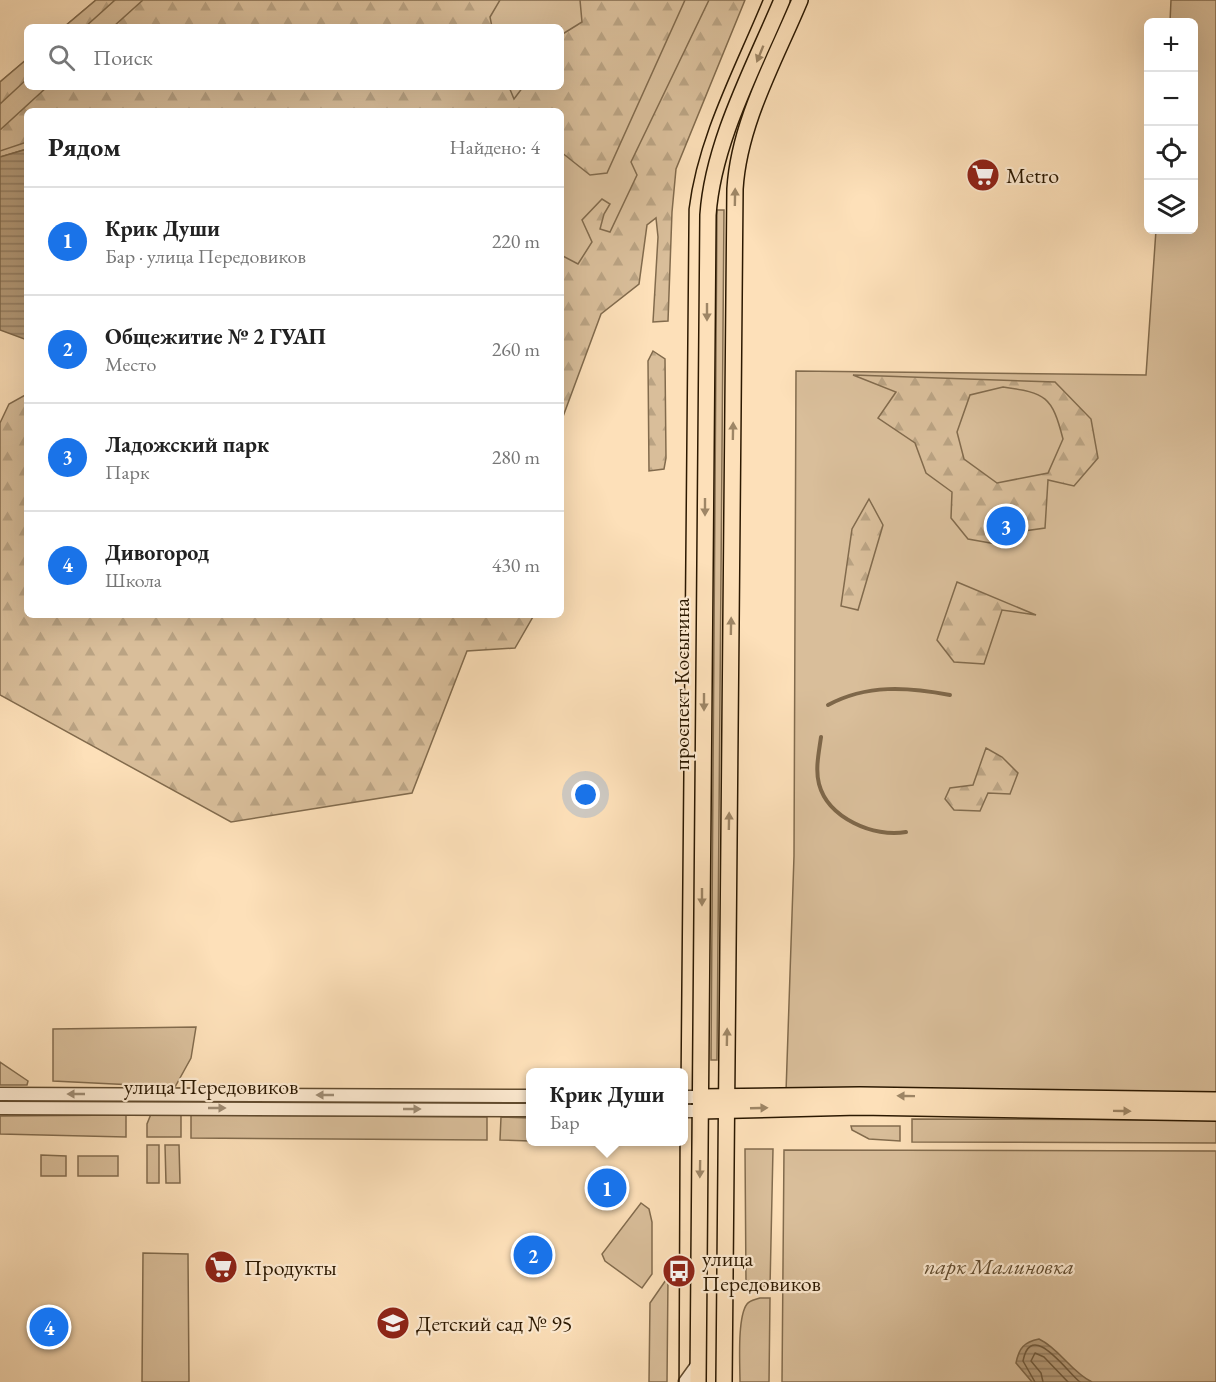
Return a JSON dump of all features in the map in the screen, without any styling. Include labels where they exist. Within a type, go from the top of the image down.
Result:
[{"type":"main road","name":"проспект Косыгина","points":[[698,1382],[709,205],[722,147],[782,0]]},
{"type":"main road","points":[[724,1382],[735,180],[747,127],[800,0]]},
{"type":"main road","points":[[700,1104],[860,1095],[1216,1100]]},
{"type":"main road","points":[[727,1103],[1216,1113]]},
{"type":"street","name":"улица Передовиков","points":[[0,1094],[526,1096]]},
{"type":"street","points":[[688,1099],[700,1104]]},
{"type":"street","points":[[688,1109],[700,1104]]},
{"type":"street","name":"улица Передовиков","points":[[0,1108],[526,1110]]},
{"type":"street","points":[[685,1382],[698,1364]]},
{"type":"green space","points":[[96,0],[739,0],[564,390],[564,108],[24,108],[24,150],[0,157],[0,82],[24,62],[24,90],[564,90],[564,24],[68,24]]},
{"type":"green space","points":[[96,0],[115,0],[88,24],[68,24]]},
{"type":"green space","points":[[143,0],[500,0],[490,17],[491,24],[116,24]]},
{"type":"green space","points":[[580,0],[685,0],[607,173],[590,175],[564,154],[564,108],[24,108],[44,90],[510,90],[514,99],[521,90],[564,90],[564,33],[582,22]]},
{"type":"green space","points":[[709,0],[745,0],[676,169],[668,321],[653,322],[658,237],[656,218],[647,225],[639,284],[601,314],[564,414],[564,257],[578,264],[592,242],[582,220],[602,199],[610,204],[604,214],[600,229],[610,232],[637,175],[631,162]]},
{"type":"green space","points":[[1171,0],[1216,0],[1216,1094],[786,1092],[794,856],[796,371],[1146,375],[1156,234],[1198,234],[1198,18],[1170,18]]},
{"type":"green space","points":[[24,62],[24,82],[0,104],[0,82]]},
{"type":"green space","points":[[24,108],[24,143],[0,151],[0,130]]},
{"type":"green space","points":[[717,210],[724,210],[717,1060],[711,1060]]},
{"type":"green space","points":[[653,351],[665,359],[666,458],[664,469],[649,471],[648,361]]},
{"type":"green space","points":[[853,375],[1055,382],[1091,419],[1098,458],[1074,486],[1048,480],[1045,528],[1017,532],[1007,546],[968,539],[951,518],[952,492],[926,473],[915,443],[878,418],[896,392]],"holes":[[[1003,387],[1038,395],[1051,405],[1063,439],[1048,473],[997,483],[964,459],[957,432],[970,395]]]},
{"type":"green space","points":[[24,396],[24,618],[532,618],[515,648],[467,651],[412,793],[231,822],[0,695],[0,423],[9,404]]},
{"type":"green space","points":[[869,499],[883,525],[858,610],[841,606],[852,529]]},
{"type":"green space","points":[[957,582],[1036,615],[1002,610],[984,664],[954,662],[937,640]]},
{"type":"green space","points":[[986,748],[1002,757],[1018,773],[1010,794],[988,793],[980,811],[954,810],[945,799],[950,788],[973,785]]},
{"type":"green space","points":[[196,1027],[191,1058],[175,1087],[53,1081],[53,1029]]},
{"type":"green space","points":[[0,1062],[28,1081],[27,1085],[0,1085]]},
{"type":"green space","points":[[151,1114],[181,1114],[181,1137],[147,1137],[147,1124]]},
{"type":"green space","points":[[126,1115],[126,1137],[0,1134],[0,1116]]},
{"type":"green space","points":[[191,1115],[487,1117],[487,1140],[191,1138]]},
{"type":"green space","points":[[501,1117],[526,1118],[526,1141],[500,1140]]},
{"type":"green space","points":[[912,1119],[1216,1120],[1216,1143],[912,1142]]},
{"type":"green space","points":[[851,1126],[900,1126],[900,1141],[869,1139],[852,1130]]},
{"type":"green space","points":[[147,1145],[159,1145],[159,1183],[147,1183]]},
{"type":"green space","points":[[165,1145],[179,1145],[180,1183],[166,1183]]},
{"type":"green space","points":[[745,1149],[773,1149],[770,1287],[746,1283]]},
{"type":"green space","name":"парк Малиновка","points":[[784,1150],[1216,1151],[1216,1382],[782,1382]]},
{"type":"green space","points":[[41,1155],[66,1156],[66,1176],[41,1176]]},
{"type":"green space","points":[[78,1156],[118,1156],[118,1176],[78,1176]]},
{"type":"green space","points":[[641,1203],[649,1209],[652,1222],[652,1274],[642,1288],[605,1261],[602,1254]]},
{"type":"green space","points":[[143,1253],[188,1254],[189,1382],[142,1382]]},
{"type":"green space","points":[[668,1277],[667,1382],[649,1382],[650,1303]]},
{"type":"green space","points":[[770,1298],[769,1382],[740,1382],[740,1342],[744,1310],[751,1301]]},
{"type":"water","points":[[24,150],[24,339],[0,330],[0,157]]},
{"type":"water","points":[[1039,1339],[1092,1382],[1032,1382],[1016,1363],[1023,1346]]},
{"type":"waterway","points":[[828,705],[843,698],[873,690],[919,690],[950,695]]},
{"type":"waterway","points":[[821,737],[817,772],[824,796],[832,807],[842,816],[867,828],[880,832],[906,832]]},
{"type":"tram line","points":[[681,1068],[689,209],[700,155],[709,129],[763,0]]},
{"type":"tram line","points":[[679,1382],[680,1146]]},
{"type":"place","name":"Metro","points":[[983,175]]},
{"type":"place","name":"Ладожский парк","points":[[1006,526]]},
{"type":"place","name":"Крик Души","points":[[607,1188]]},
{"type":"place","name":"Общежитие № 2 ГУАП","points":[[533,1255]]},
{"type":"place","name":"Продукты","points":[[221,1267]]},
{"type":"place","name":"улица Передовиков","points":[[679,1271]]},
{"type":"place","name":"Детский сад № 95","points":[[393,1323]]},
{"type":"place","name":"Дивогород","points":[[49,1327]]}]
